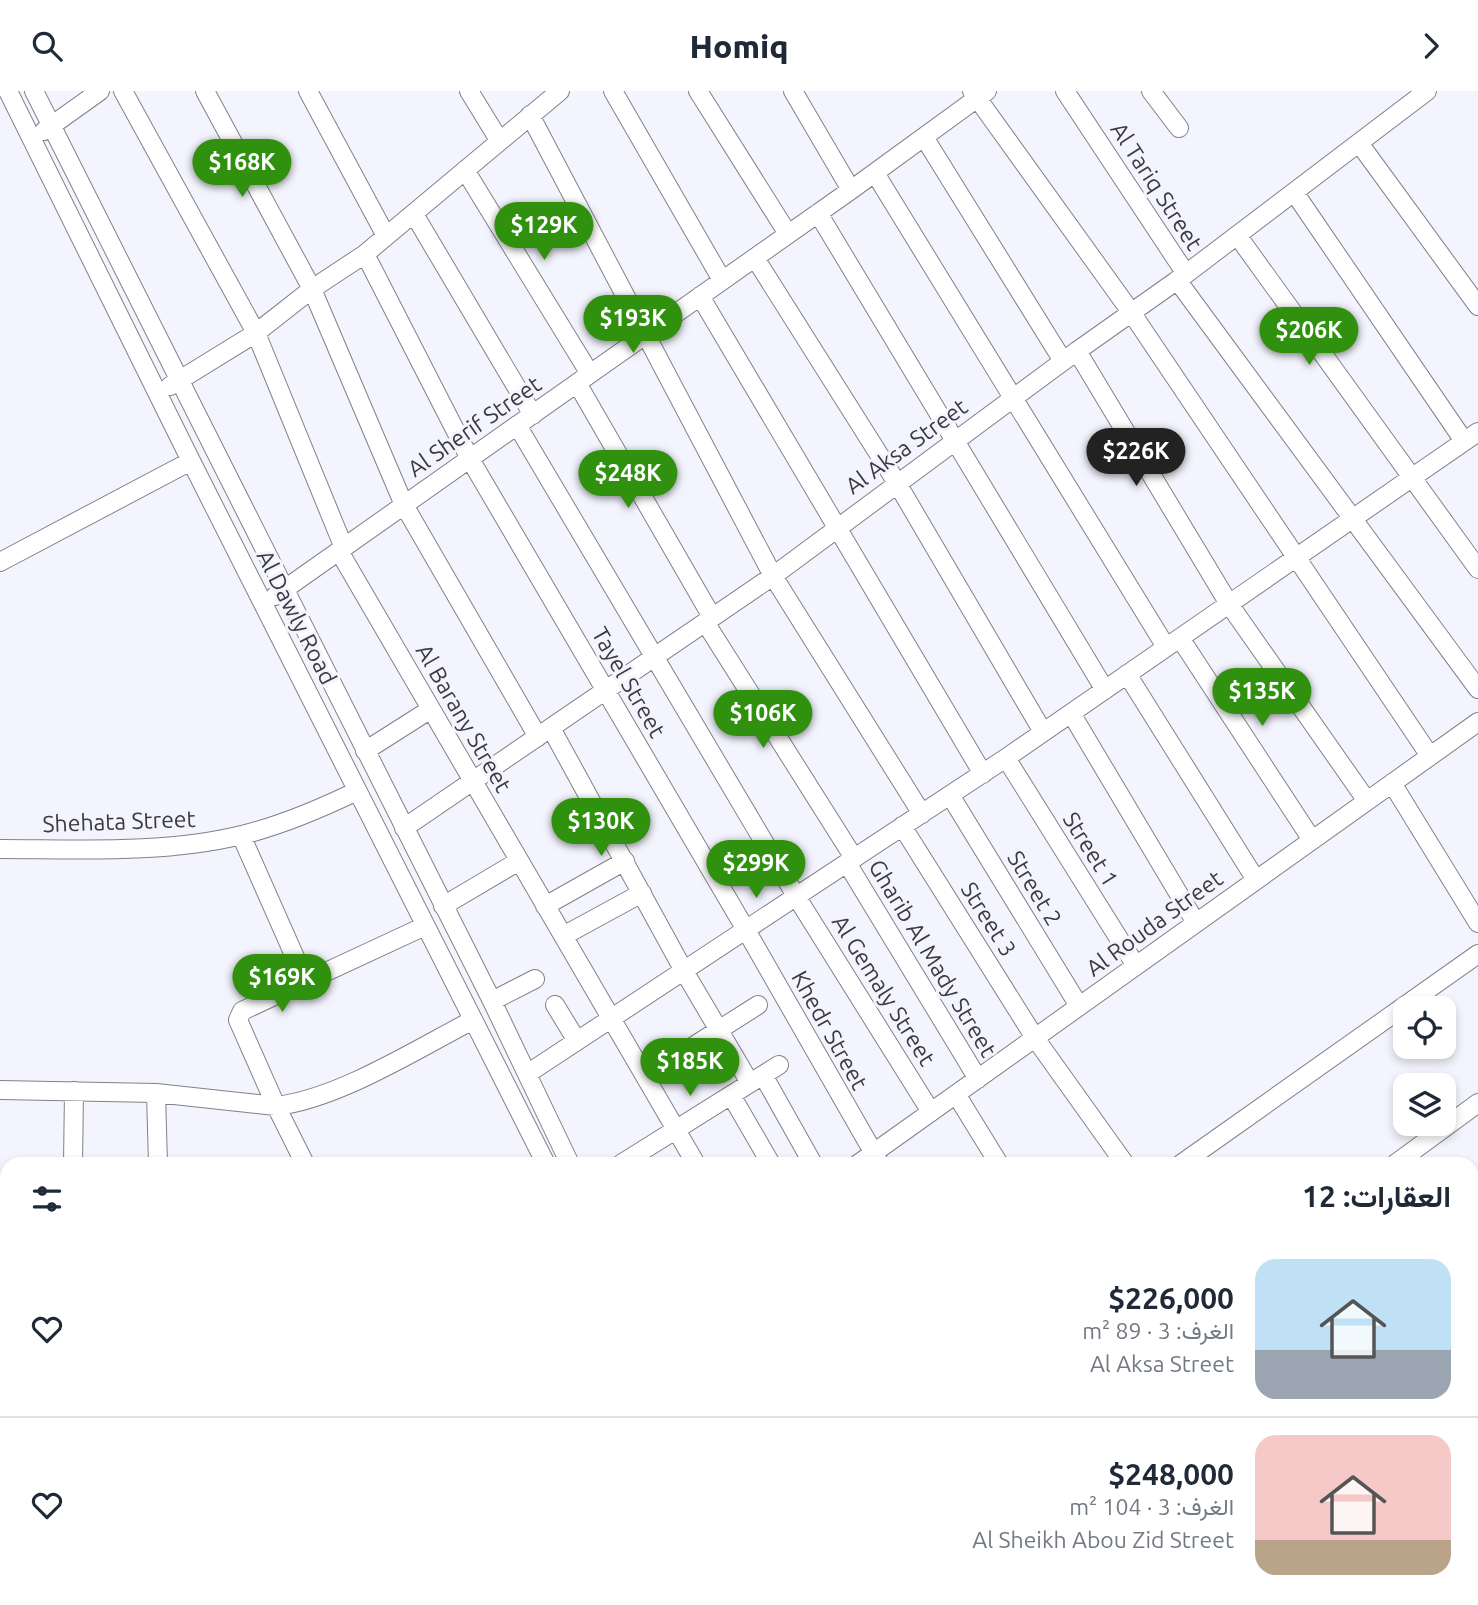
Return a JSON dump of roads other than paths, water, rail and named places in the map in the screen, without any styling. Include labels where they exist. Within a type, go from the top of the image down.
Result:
[{"type":"street","name":"Al Dawly Road","points":[[8,91],[191,461],[542,1157]]},
{"type":"street","name":"Al Dawly Road","points":[[34,91],[492,1001],[567,1157]]},
{"type":"street","points":[[32,139],[100,91]]},
{"type":"street","name":"Al Barany Street","points":[[123,91],[256,333],[341,549],[472,782],[692,1157]]},
{"type":"street","points":[[205,91],[313,289],[404,505],[605,824],[684,971],[720,1029],[808,1157]]},
{"type":"street","points":[[308,91],[386,236]]},
{"type":"street","points":[[469,91],[499,140]]},
{"type":"street","points":[[158,394],[256,333],[313,289],[365,254],[560,91]]},
{"type":"street","points":[[613,91],[722,280]]},
{"type":"street","points":[[698,91],[788,234]]},
{"type":"street","points":[[793,91],[851,190]]},
{"type":"street","name":"Al Tariq Street","points":[[1065,91],[1182,277],[1352,519],[1478,689]]},
{"type":"street","points":[[1151,91],[1180,128]]},
{"type":"street","name":"Al Aksa Street","points":[[374,823],[400,821],[472,782],[773,576],[1070,356],[1182,277],[1427,91]]},
{"type":"street","points":[[979,94],[1131,312],[1430,756]]},
{"type":"street","name":"Al Sherif Street","points":[[263,604],[875,173],[979,94]]},
{"type":"street","points":[[530,115],[773,576],[922,814]]},
{"type":"street","points":[[924,138],[1070,356],[1229,604],[1367,801]]},
{"type":"street","points":[[1359,143],[1478,306]]},
{"type":"street","name":"Gharib Al Mady Street","points":[[465,170],[583,379],[709,620],[978,1079]]},
{"type":"street","points":[[875,173],[1012,399],[1173,643],[1312,840]]},
{"type":"street","points":[[511,1096],[577,1041],[1006,758],[1475,434],[1294,192]]},
{"type":"street","points":[[818,213],[1105,690]]},
{"type":"street","points":[[414,214],[533,415]]},
{"type":"street","points":[[1237,235],[1478,569]]},
{"type":"street","name":"Tayel Street","points":[[365,254],[470,459],[746,930]]},
{"type":"street","points":[[755,258],[897,483],[1043,732]]},
{"type":"street","points":[[700,296],[983,773]]},
{"type":"street","name":"Al Gemaly Street","points":[[517,425],[796,896],[931,1112]]},
{"type":"street","points":[[0,562],[191,461]]},
{"type":"street","points":[[1127,674],[1256,880]]},
{"type":"street","points":[[365,751],[431,709]]},
{"type":"street","points":[[1071,713],[1196,923]]},
{"type":"street","name":"Al Rouda Street","points":[[874,1157],[956,1094],[1478,722]]},
{"type":"street","name":"Street 1","points":[[1006,758],[1136,966]]},
{"type":"street","points":[[1392,783],[1478,923]]},
{"type":"street","name":"Shehata Street","points":[[0,849],[159,848],[241,835],[307,814],[357,791]]},
{"type":"street","name":"Street 2","points":[[950,795],[1079,1006]]},
{"type":"street","points":[[605,824],[623,815]]},
{"type":"street","name":"Street 3","points":[[902,827],[1035,1038],[1120,1157]]},
{"type":"street","points":[[241,835],[306,982]]},
{"type":"street","points":[[443,906],[519,861]]},
{"type":"street","points":[[545,906],[625,861]]},
{"type":"street","points":[[563,936],[642,893]]},
{"type":"street","points":[[302,1157],[238,1020],[239,1015],[242,1011],[425,926]]},
{"type":"street","name":"Khedr Street","points":[[746,930],[868,1157]]},
{"type":"street","points":[[1191,1157],[1478,954]]},
{"type":"street","points":[[492,1001],[536,979]]},
{"type":"street","points":[[555,1005],[577,1041]]},
{"type":"street","points":[[681,1053],[758,1005]]},
{"type":"street","points":[[0,1090],[156,1093],[276,1106],[312,1099],[473,1020]]},
{"type":"street","points":[[632,1157],[779,1065]]},
{"type":"street","points":[[73,1157],[74,1091]]},
{"type":"street","points":[[156,1093],[158,1157]]},
{"type":"street","points":[[956,1094],[995,1157]]},
{"type":"street","points":[[730,1095],[767,1157]]},
{"type":"street","points":[[1405,1157],[1478,1103]]}]
